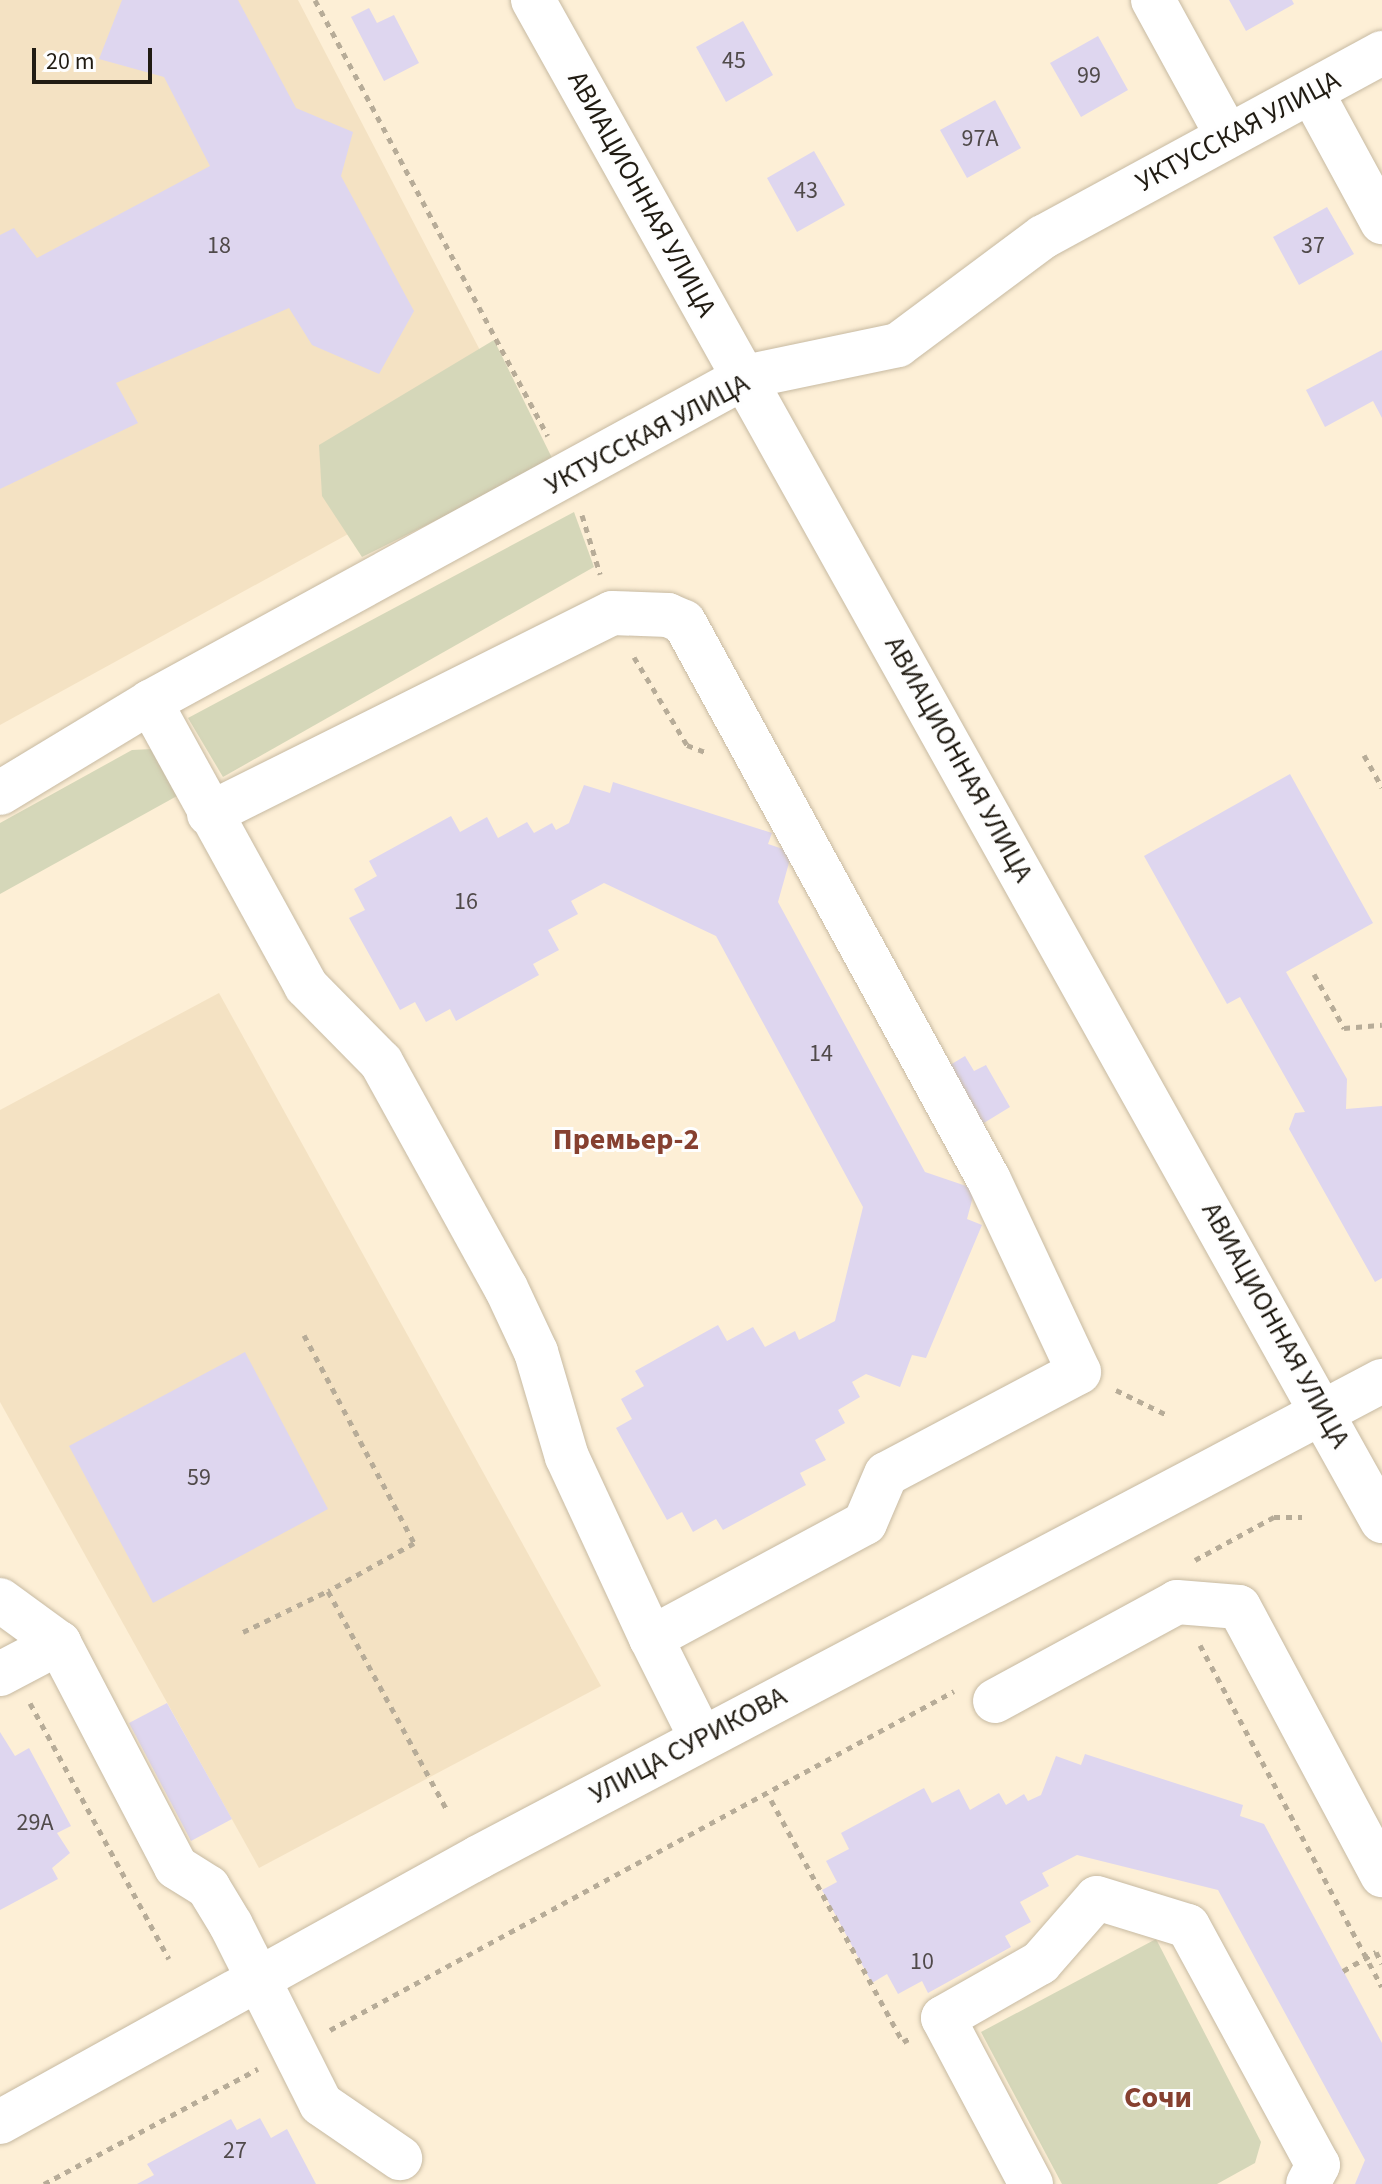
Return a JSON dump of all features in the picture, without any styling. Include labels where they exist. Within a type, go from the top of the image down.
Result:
[{"type":"street","name":"АВИАЦИОННАЯ УЛИЦА","points":[[533,0],[1325,1408],[1382,1521]]},
{"type":"street","points":[[1153,0],[1227,135]]},
{"type":"street","name":"УКТУССКАЯ УЛИЦА","points":[[0,793],[150,702],[745,377],[898,345],[1043,237],[1382,53]]},
{"type":"street","points":[[1312,93],[1382,222]]},
{"type":"street","points":[[209,814],[612,613],[649,611],[684,622],[989,1180],[1079,1372],[886,1474],[865,1523],[651,1638]]},
{"type":"street","points":[[150,702],[306,986],[381,1062],[506,1288],[536,1352],[567,1457],[701,1738]]},
{"type":"street","name":"УЛИЦА СУРИКОВА","points":[[0,2122],[259,1975],[701,1738],[1325,1408],[1382,1381]]},
{"type":"street","points":[[980,1693],[1183,1582],[1239,1607],[1382,1875]]},
{"type":"street","points":[[0,1600],[59,1643],[176,1867],[208,1887],[259,1975],[292,2051],[321,2104],[400,2158]]},
{"type":"street","points":[[15,1688],[59,1643]]},
{"type":"street","points":[[1031,2184],[943,2018],[1040,1963],[1097,1898],[1188,1926],[1318,2165],[1308,2184]]},
{"type":"path","points":[[315,0],[569,475],[612,613]]},
{"type":"path","points":[[1364,755],[1382,787]]},
{"type":"path","points":[[1314,974],[1344,1028],[1382,1025]]},
{"type":"path","points":[[243,1632],[328,1591],[414,1543],[304,1335]]},
{"type":"path","points":[[1302,1517],[1274,1517],[1183,1582],[1382,1987]]},
{"type":"path","points":[[328,1591],[446,1808]]},
{"type":"path","points":[[15,1688],[169,1959]]},
{"type":"path","points":[[44,2184],[292,2051],[980,1693]]},
{"type":"path","points":[[771,1800],[903,2042],[943,2018]]},
{"type":"path","points":[[1343,1971],[1379,1951],[1382,1964]]},
{"type":"shaded area","points":[[0,0],[298,0],[525,437],[0,725]]},
{"type":"shaded area","points":[[219,993],[601,1686],[259,1868],[0,1402],[0,1110]]},
{"type":"green space","points":[[494,340],[554,462],[362,557],[322,496],[319,445]]},
{"type":"green space","points":[[574,512],[594,567],[223,777],[188,718]]},
{"type":"green space","points":[[152,749],[177,796],[0,894],[0,823],[132,750]]},
{"type":"green space","points":[[1156,1939],[1261,2142],[1255,2163],[1217,2184],[1062,2184],[981,2032]]},
{"type":"building","points":[[122,0],[238,0],[296,108],[353,132],[341,176],[414,311],[379,374],[312,345],[289,308],[116,383],[138,423],[0,489],[0,235],[14,228],[37,258],[210,166],[164,77],[99,59]]},
{"type":"building","points":[[1229,0],[1292,0],[1294,4],[1246,31]]},
{"type":"building","points":[[369,8],[377,23],[394,15],[419,63],[384,81],[351,17]]},
{"type":"building","points":[[743,21],[773,75],[726,102],[696,47]]},
{"type":"building","points":[[1098,36],[1128,90],[1081,117],[1050,63]]},
{"type":"building","points":[[995,100],[1021,148],[967,178],[940,130]]},
{"type":"building","points":[[814,151],[845,205],[797,232],[767,178]]},
{"type":"building","points":[[1327,207],[1354,254],[1299,285],[1273,237]]},
{"type":"building","points":[[1382,350],[1382,418],[1373,401],[1325,427],[1306,390]]},
{"type":"building","points":[[1290,774],[1373,923],[1286,972],[1347,1079],[1346,1109],[1382,1106],[1382,1278],[1375,1282],[1289,1129],[1295,1113],[1305,1112],[1240,997],[1227,1004],[1144,856]]},
{"type":"building","points":[[613,782],[772,833],[768,844],[792,852],[778,902],[925,1172],[975,1189],[967,1219],[982,1225],[926,1358],[912,1355],[900,1387],[866,1374],[852,1382],[860,1397],[838,1410],[845,1423],[815,1440],[826,1460],[800,1473],[806,1485],[723,1530],[716,1519],[693,1532],[682,1512],[667,1520],[616,1428],[632,1419],[621,1399],[644,1386],[635,1371],[718,1325],[727,1341],[753,1327],[765,1347],[795,1331],[799,1340],[835,1321],[863,1207],[716,936],[604,883],[571,901],[578,914],[548,930],[559,950],[533,964],[539,975],[456,1021],[450,1009],[426,1022],[415,1002],[400,1010],[349,918],[365,910],[354,889],[377,876],[369,861],[451,816],[460,832],[487,817],[498,838],[527,822],[534,833],[552,823],[556,830],[569,823],[584,785],[610,793]]},
{"type":"building","points":[[965,1056],[974,1071],[986,1065],[1010,1107],[979,1126],[945,1068]]},
{"type":"building","points":[[245,1352],[328,1509],[153,1603],[69,1446]]},
{"type":"building","points":[[167,1703],[232,1819],[191,1841],[129,1723]]},
{"type":"building","points":[[0,1732],[15,1756],[29,1748],[71,1826],[57,1833],[70,1853],[52,1868],[58,1879],[0,1910]]},
{"type":"building","points":[[1085,1754],[1243,1805],[1240,1816],[1264,1824],[1382,2043],[1382,2184],[1355,2184],[1365,2160],[1218,1890],[1077,1855],[1042,1873],[1049,1886],[1020,1902],[1031,1922],[1005,1936],[1011,1947],[928,1993],[922,1981],[898,1994],[887,1974],[872,1983],[822,1890],[837,1882],[826,1861],[849,1849],[841,1833],[924,1788],[932,1803],[959,1789],[970,1810],[999,1793],[1006,1805],[1024,1794],[1028,1801],[1041,1795],[1056,1756],[1081,1765]]},
{"type":"building","points":[[260,2118],[271,2138],[287,2129],[316,2184],[137,2184],[154,2175],[147,2164],[231,2119],[237,2130]]},
{"type":"district","name":"Премьер-2","points":[[626,1140]]},
{"type":"district","name":"Сочи","points":[[1158,2098]]}]
